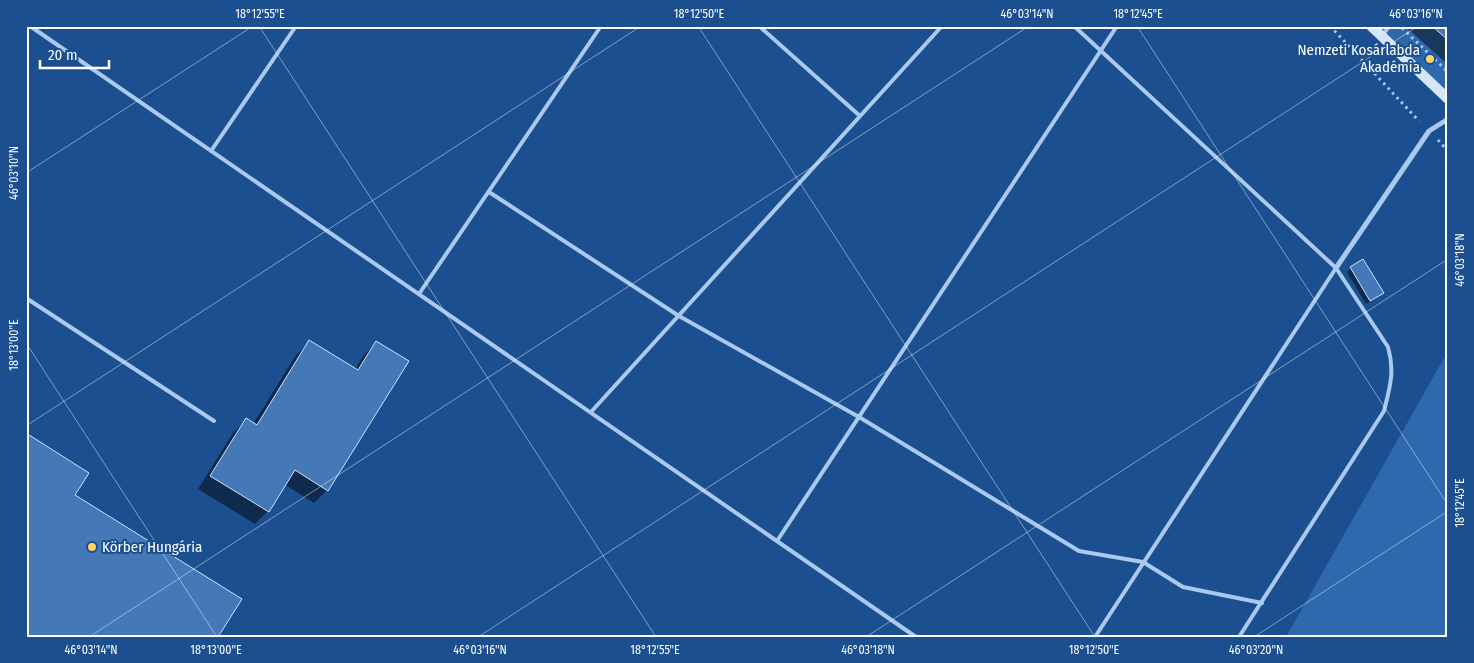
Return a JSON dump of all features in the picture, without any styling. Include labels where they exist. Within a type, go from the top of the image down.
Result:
[{"type":"street","points":[[1370,26],[1448,99]]},
{"type":"street","points":[[1336,268],[1428,131],[1448,119]]},
{"type":"lane","points":[[30,26],[916,637]]},
{"type":"lane","points":[[211,151],[296,26]]},
{"type":"lane","points":[[419,294],[601,26]]},
{"type":"lane","points":[[759,26],[860,116]]},
{"type":"lane","points":[[591,412],[942,26]]},
{"type":"lane","points":[[1074,26],[1336,268],[1388,347],[1392,360],[1393,375],[1384,411],[1239,637]]},
{"type":"lane","points":[[777,541],[1117,26]]},
{"type":"lane","points":[[1382,37],[1389,26]]},
{"type":"lane","points":[[489,192],[679,316],[858,417],[1079,551],[1143,562],[1183,587],[1262,603]]},
{"type":"lane","points":[[1095,637],[1336,268]]},
{"type":"lane","points":[[26,298],[214,421]]},
{"type":"path","points":[[1330,26],[1428,131]]},
{"type":"path","points":[[1400,26],[1448,72]]},
{"type":"shaded area","name":"Nemzeti Kosárlabda Akadémia","points":[[1376,26],[1448,26],[1448,92]]},
{"type":"shaded area","points":[[1448,351],[1448,637],[1286,637]]},
{"type":"building","points":[[1432,26],[1448,26],[1448,40]]},
{"type":"building","points":[[1363,259],[1384,293],[1370,301],[1350,267]]},
{"type":"building","points":[[309,340],[358,370],[376,341],[409,361],[328,491],[295,470],[269,512],[210,476],[246,418],[257,425]]},
{"type":"building","name":"Körber Hungária","points":[[26,433],[89,473],[75,495],[242,599],[218,637],[26,637]]},
{"type":"place","name":"Nemzeti Kosárlabda Akadémia","points":[[1430,59]]},
{"type":"place","name":"Körber Hungária","points":[[92,547]]}]
